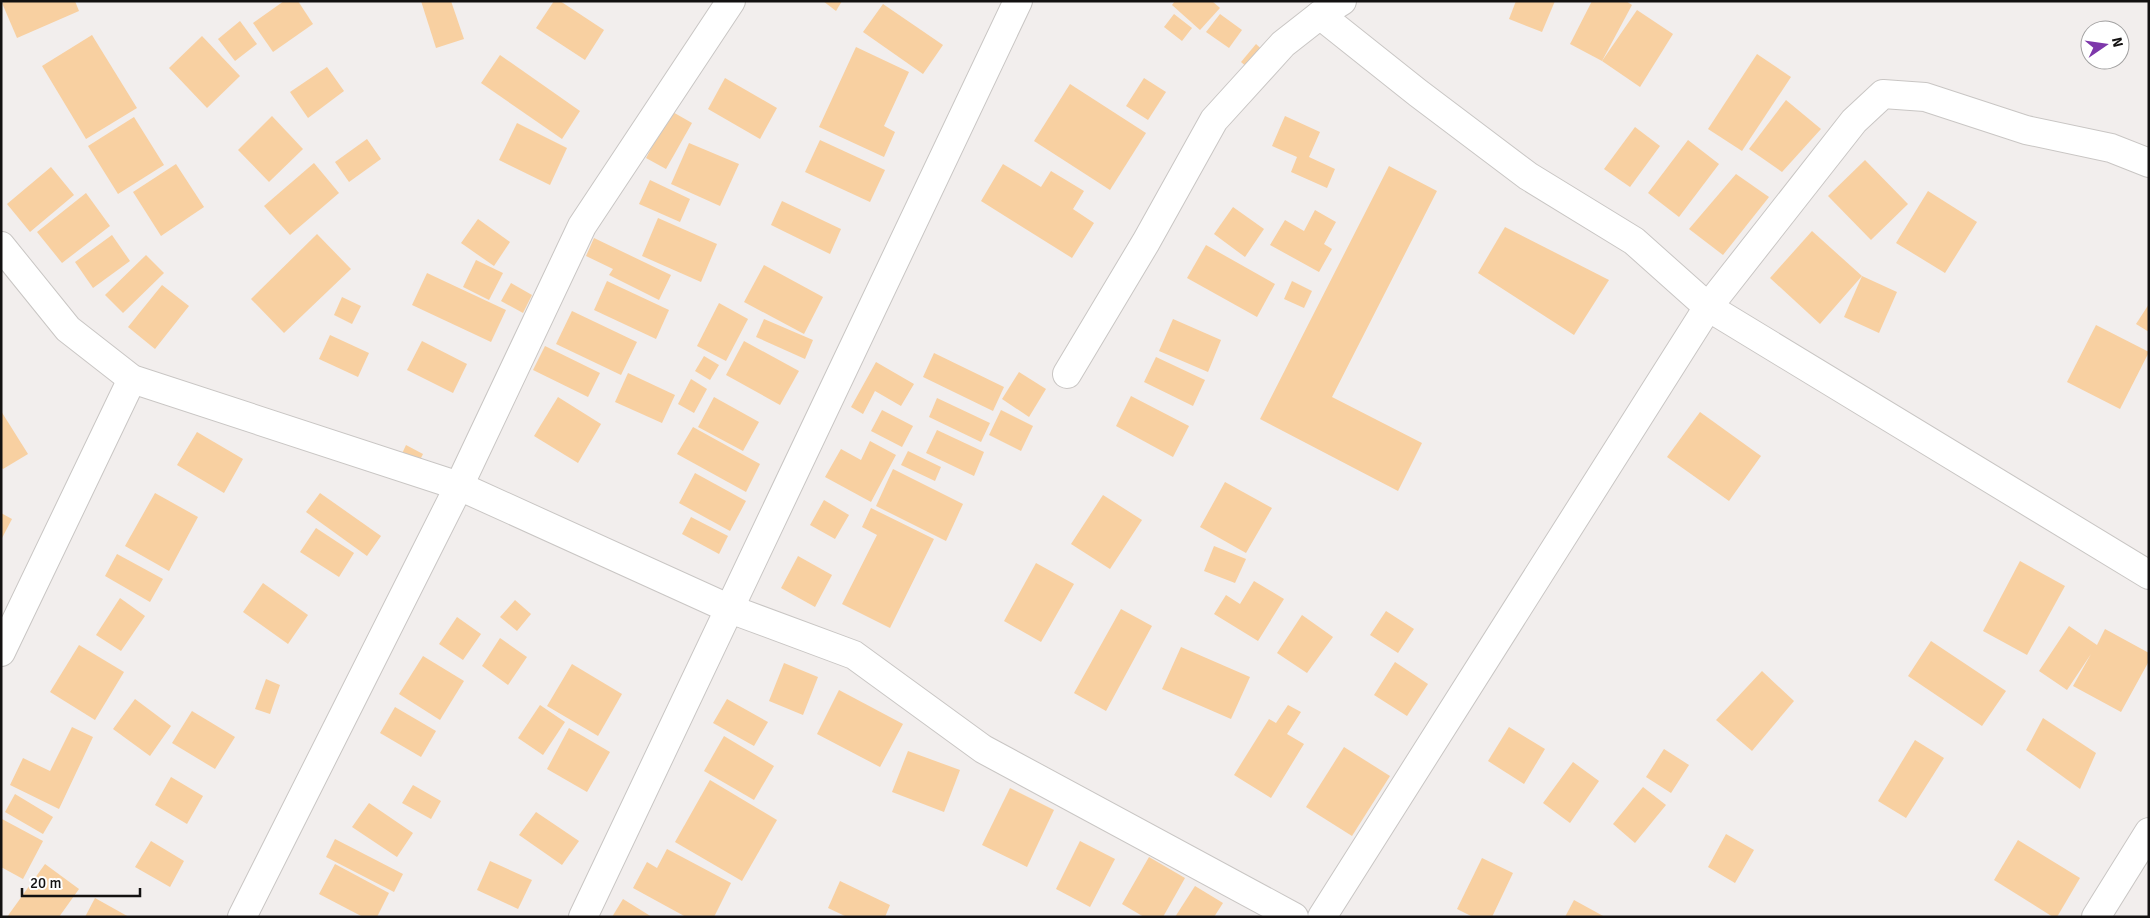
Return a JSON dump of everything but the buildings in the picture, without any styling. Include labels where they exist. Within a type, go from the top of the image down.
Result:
[{"type":"street","points":[[242,917],[459,486],[582,226],[731,1]]},
{"type":"street","points":[[583,917],[1018,1]]},
{"type":"street","points":[[1067,374],[1146,242],[1214,120],[1283,44],[1331,8],[1418,93],[1528,176],[1634,241],[1708,308],[2149,575]]},
{"type":"street","points":[[1322,917],[1708,308],[1854,121],[1883,94],[1925,97],[2026,130],[2112,148],[2149,163]]},
{"type":"street","points":[[1,246],[68,329],[132,379],[459,486],[730,609],[854,655],[983,749],[1294,917]]},
{"type":"street","points":[[1,652],[132,379]]},
{"type":"street","points":[[2096,917],[2149,832]]}]
